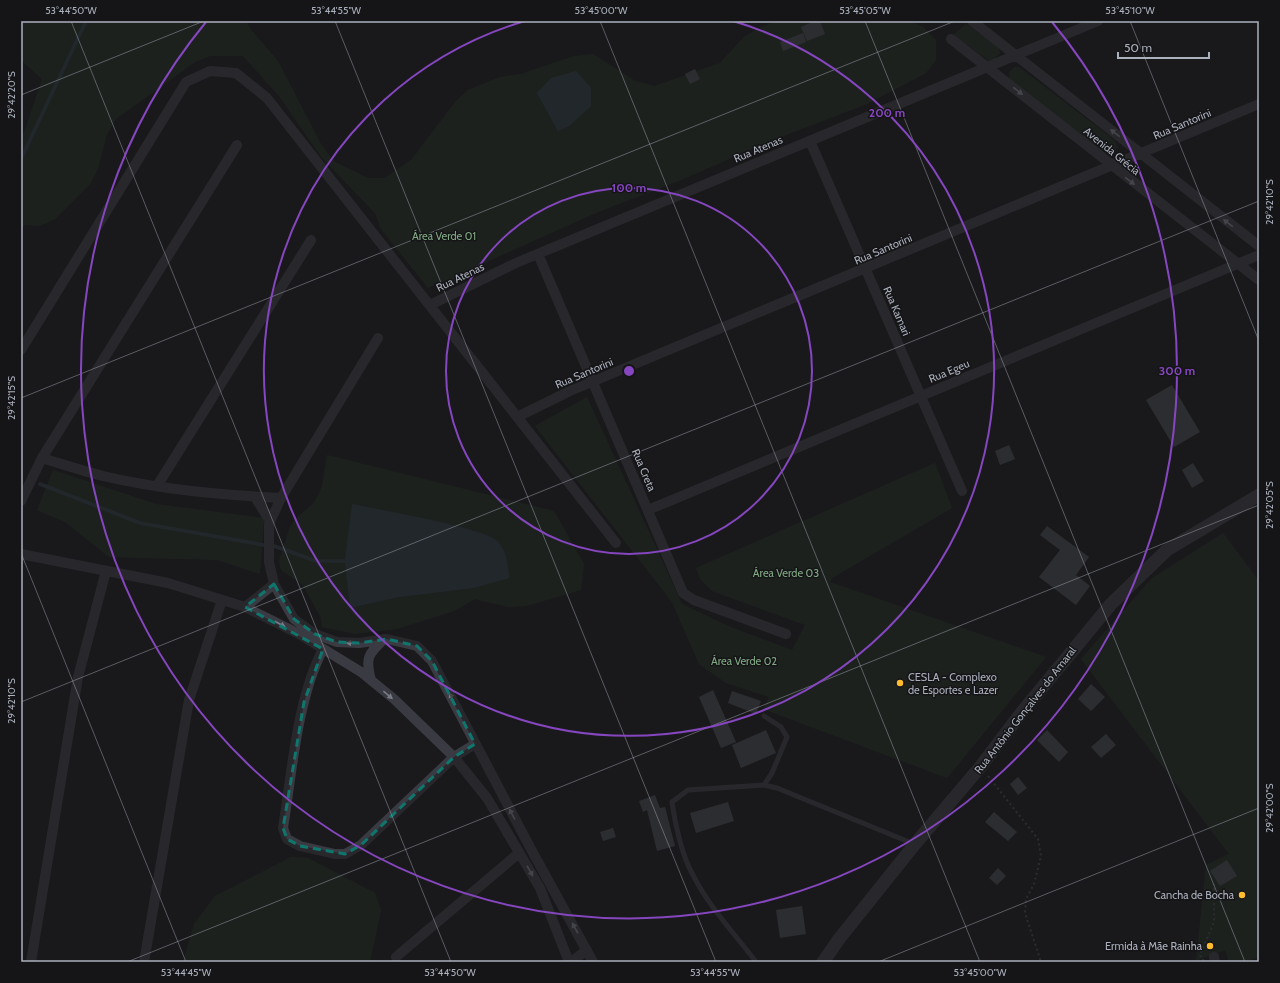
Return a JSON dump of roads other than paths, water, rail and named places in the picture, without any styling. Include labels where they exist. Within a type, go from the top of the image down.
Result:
[{"type":"street","name":"Avenida Grécia","points":[[972,21],[1259,246]]},
{"type":"street","name":"Rua Atenas","points":[[430,305],[538,254],[1098,21]]},
{"type":"street","name":"Avenida Grécia","points":[[951,40],[1112,167],[1259,280]]},
{"type":"street","points":[[21,350],[186,82],[210,71],[236,73],[267,98],[616,543]]},
{"type":"street","name":"Rua Santorini","points":[[517,417],[593,382],[1112,167],[1259,104]]},
{"type":"street","name":"Rua Kamari","points":[[810,141],[962,491]]},
{"type":"street","points":[[21,501],[42,458],[237,145]]},
{"type":"street","points":[[157,486],[311,240]]},
{"type":"street","name":"Rua Creta","points":[[538,254],[683,593],[694,600],[786,634]]},
{"type":"street","name":"Rua Egeu","points":[[648,510],[1259,255]]},
{"type":"street","points":[[378,338],[281,498],[270,522],[268,545],[274,584],[294,619],[315,634],[337,642],[358,644],[384,639],[417,646],[432,661],[475,744],[593,962]]},
{"type":"street","points":[[42,458],[103,476],[157,486],[221,495],[281,498]]},
{"type":"street","name":"Rua Antônio Gonçalves do Amaral","points":[[823,962],[839,939],[915,844],[981,766],[1022,712],[1111,604],[1166,550],[1259,494]]},
{"type":"street","points":[[255,497],[270,522]]},
{"type":"street","points":[[21,554],[168,583],[245,607],[292,630],[371,680],[394,699],[454,757],[487,798],[540,888],[570,962],[587,950]]},
{"type":"street","points":[[31,962],[78,677],[106,571]]},
{"type":"street","points":[[245,607],[274,584]]},
{"type":"street","points":[[144,962],[189,700],[222,600]]},
{"type":"street","points":[[371,680],[367,666],[368,658],[372,650],[384,639]]},
{"type":"street","points":[[323,649],[315,664],[304,702],[283,828],[288,840],[300,846],[335,854],[345,854],[362,845],[454,757],[475,744]]},
{"type":"street","points":[[396,957],[519,853]]},
{"type":"lane","points":[[764,716],[781,727],[786,736],[772,773],[764,785]]},
{"type":"lane","points":[[756,962],[708,899],[692,875],[675,823],[672,802],[688,790],[764,785],[777,788],[915,844]]},
{"type":"waterway","points":[[21,159],[86,21]]},
{"type":"waterway","points":[[40,484],[140,523],[264,545]]},
{"type":"waterway","points":[[274,546],[316,561],[345,561]]},
{"type":"place","name":"CESLA - Complexo de Esportes e Lazer","points":[[900,683]]},
{"type":"place","name":"Cancha de Bocha","points":[[1242,895]]},
{"type":"place","name":"Ermida à Mãe Rainha","points":[[1210,946]]},
{"type":"park label","name":"Área Verde 01","points":[[444,236]]},
{"type":"park label","name":"Área Verde 03","points":[[786,573]]},
{"type":"park label","name":"Área Verde 02","points":[[744,661]]}]
